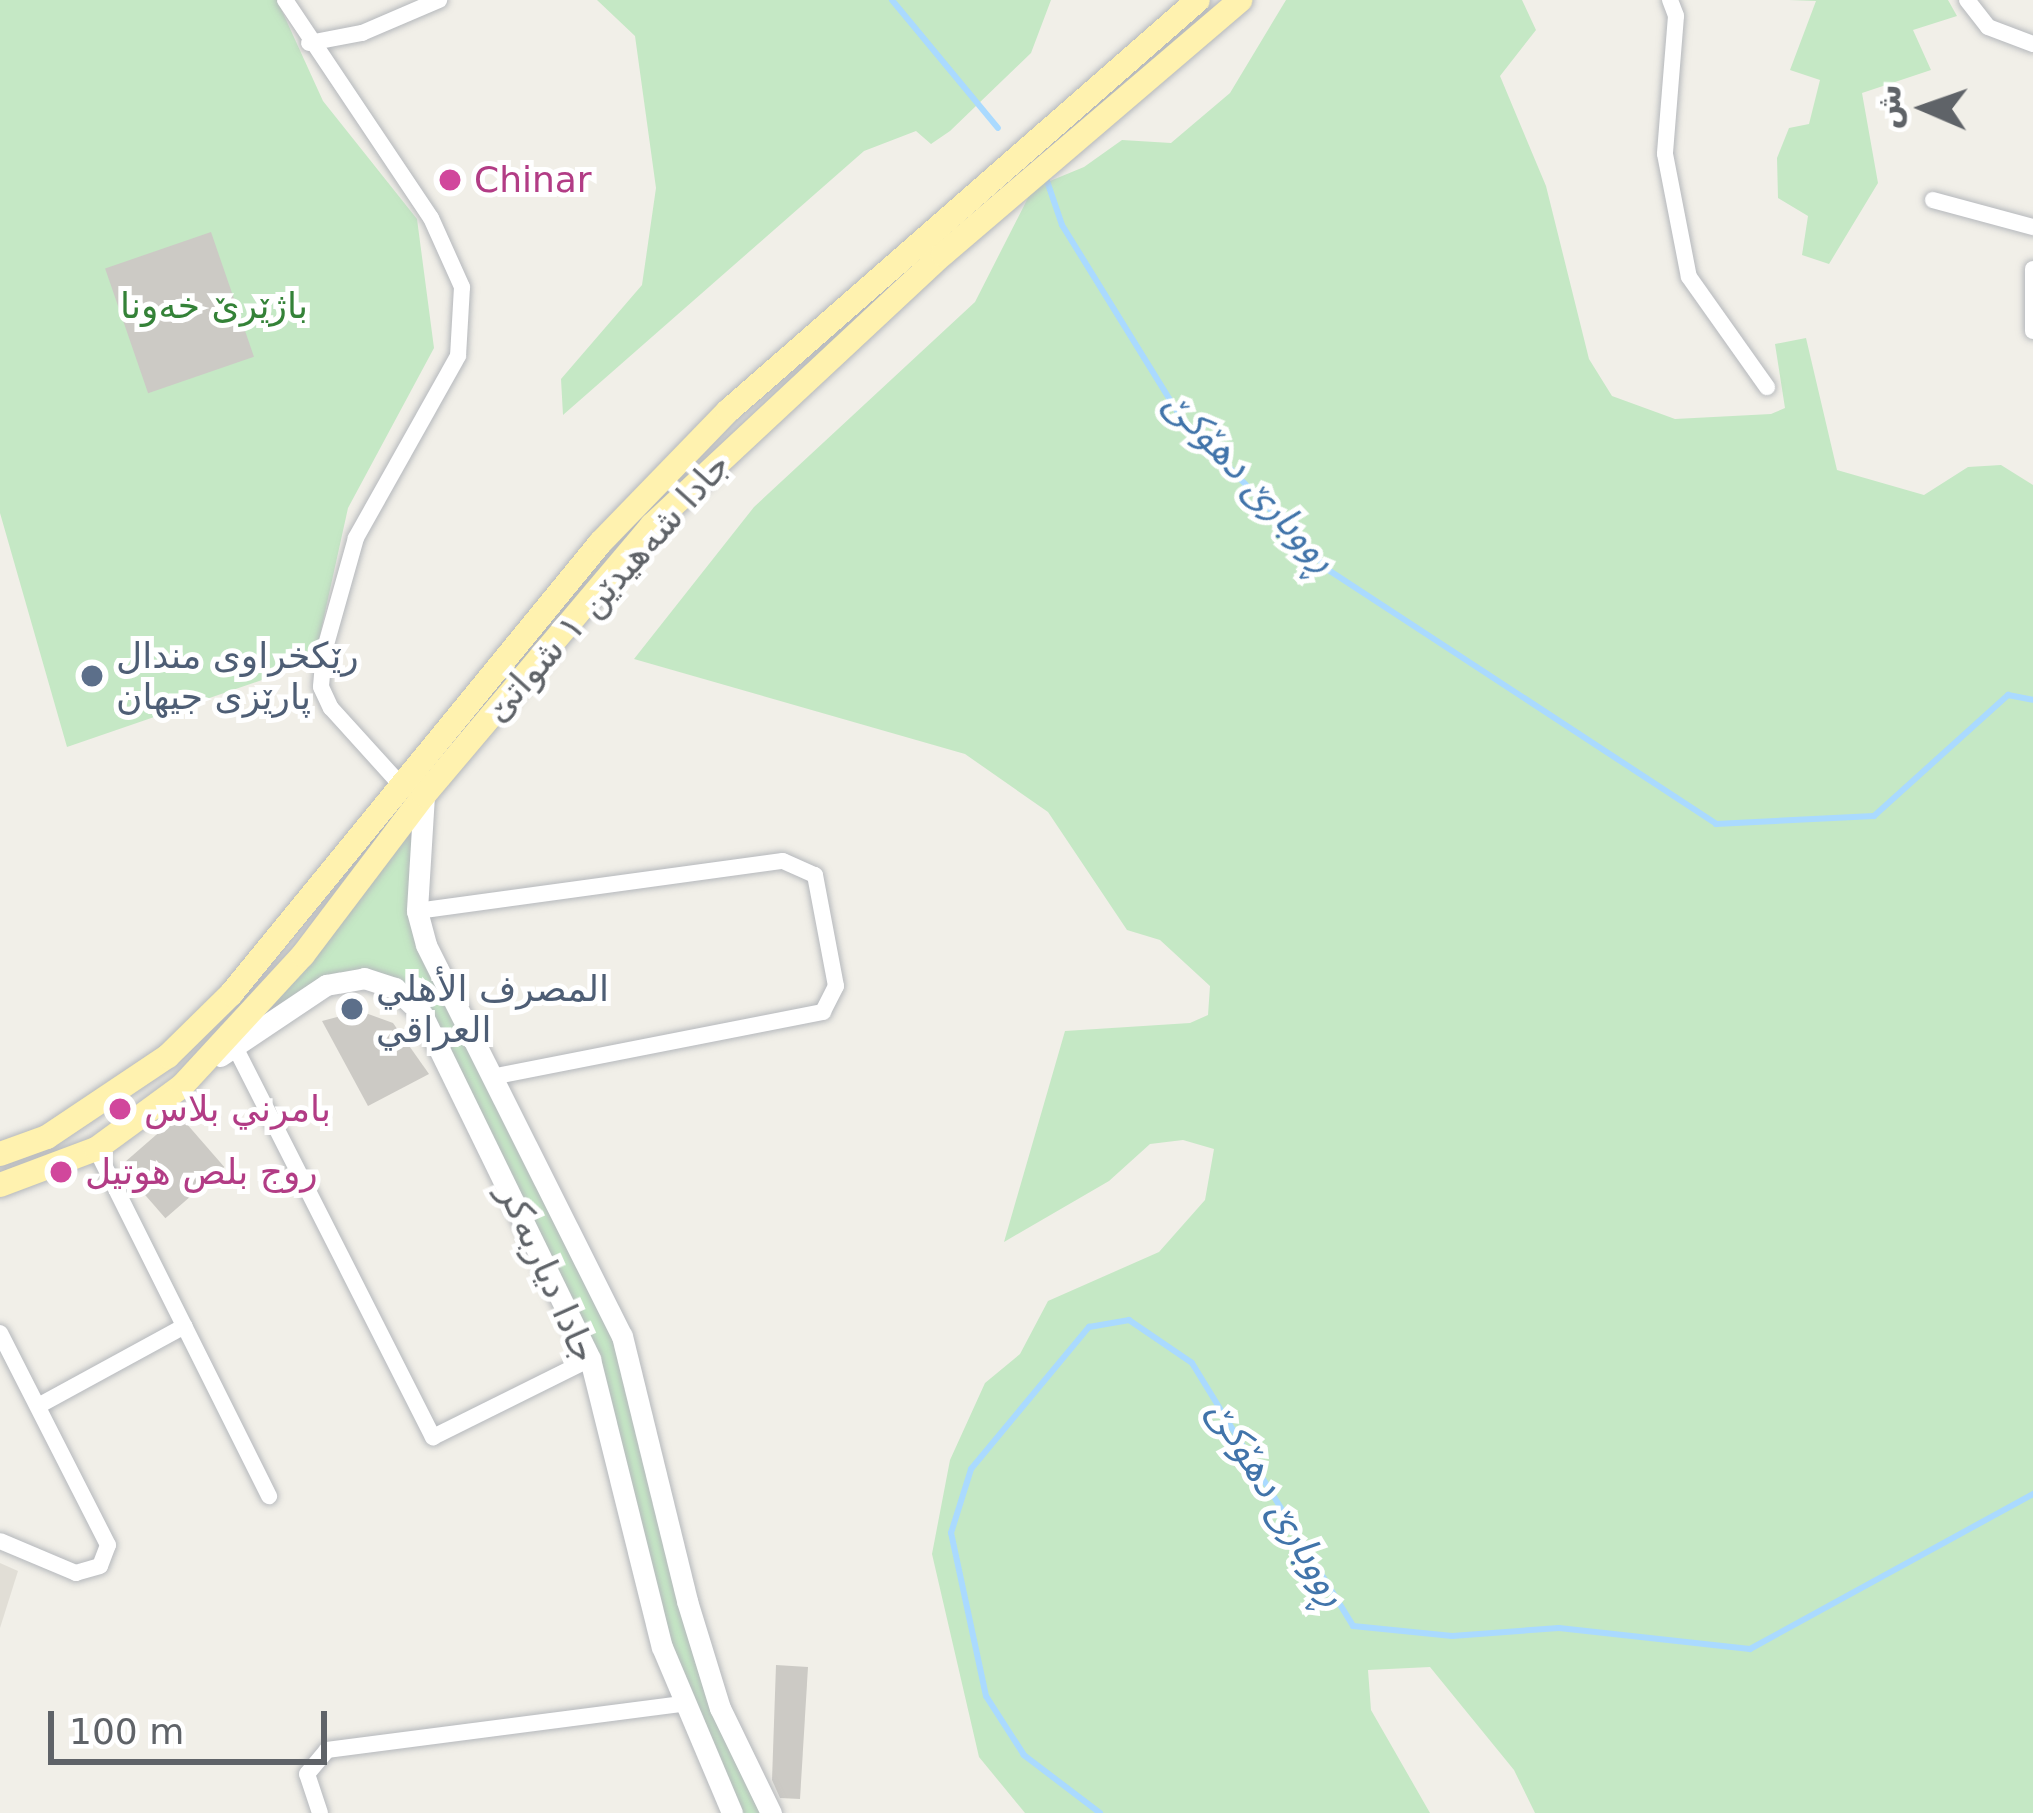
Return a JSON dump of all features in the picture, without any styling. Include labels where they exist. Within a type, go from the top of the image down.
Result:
[{"type":"main road","name":"جادا شەهیدێن ١ شواتێ","points":[[0,1185],[96,1149],[182,1086],[303,955],[424,796],[652,525],[1146,40],[1198,0]]},
{"type":"main road","name":"جادا شەهیدێن ١ شواتێ","points":[[0,1154],[47,1138],[168,1056],[231,994],[398,782],[633,509],[728,412],[1240,0]]},
{"type":"main road","name":"جادا دیاربه‌كر","points":[[424,796],[417,911],[445,996],[492,1077],[622,1336],[687,1601],[720,1708],[771,1813]]},
{"type":"main road","name":"جادا دیاربه‌كر","points":[[182,1086],[234,1045],[326,986],[364,978],[395,988],[422,1014],[502,1170],[590,1359],[682,1704],[732,1813]]},
{"type":"main road","points":[[502,1170],[532,1154]]},
{"type":"street","points":[[285,0],[309,43],[431,218],[462,287],[458,356],[356,538],[324,652],[321,686],[331,708],[398,782]]},
{"type":"street","points":[[309,43],[362,33],[439,0]]},
{"type":"street","points":[[1670,0],[1676,16],[1665,154],[1689,277],[1767,387]]},
{"type":"street","points":[[1967,0],[1988,27],[2033,44]]},
{"type":"street","points":[[1933,200],[2033,227]]},
{"type":"street","points":[[2033,269],[2033,331]]},
{"type":"street","points":[[417,911],[783,861],[815,875],[836,986],[823,1012],[492,1077]]},
{"type":"street","points":[[234,1045],[433,1437],[590,1359]]},
{"type":"street","points":[[96,1149],[269,1496]]},
{"type":"street","points":[[38,1406],[184,1326]]},
{"type":"street","points":[[0,1333],[108,1545],[100,1566],[76,1573],[0,1541]]},
{"type":"street","points":[[320,1813],[308,1774],[327,1750],[682,1704]]},
{"type":"shaded area","points":[[0,1563],[18,1571],[0,1628]]},
{"type":"green space","name":"باژێرێ خه‌ونا","points":[[0,0],[277,0],[323,101],[417,219],[434,348],[348,508],[314,662],[67,747],[0,513]]},
{"type":"green space","points":[[597,0],[1051,0],[1031,53],[950,131],[931,144],[916,131],[864,151],[563,415],[561,379],[642,285],[656,188],[635,36]]},
{"type":"green space","points":[[1286,0],[1522,0],[1536,30],[1500,76],[1546,186],[1589,359],[1612,396],[1675,419],[1771,414],[1785,408],[1775,344],[1806,338],[1837,470],[1924,495],[1968,467],[2001,465],[2033,485],[2033,1813],[1535,1813],[1514,1770],[1430,1667],[1368,1670],[1371,1710],[1430,1813],[1025,1813],[979,1757],[932,1554],[950,1460],[985,1383],[1020,1354],[1048,1301],[1159,1252],[1205,1200],[1214,1149],[1183,1140],[1150,1144],[1109,1181],[1004,1242],[1065,1031],[1190,1023],[1208,1015],[1210,986],[1160,940],[1127,930],[1048,812],[965,754],[634,659],[754,507],[975,302],[1033,188],[1084,167],[1122,140],[1171,143],[1230,93]]},
{"type":"green space","points":[[1789,0],[1948,0],[1957,16],[1913,30],[1931,70],[1862,93],[1878,183],[1829,264],[1802,255],[1808,216],[1778,198],[1777,158],[1789,128],[1809,124],[1820,80],[1790,70],[1816,1]]},
{"type":"green space","points":[[424,795],[417,911],[622,1336],[687,1601],[771,1813],[732,1813],[682,1704],[614,1443],[523,1214],[395,988],[326,985],[234,1045]]},
{"type":"building","points":[[211,232],[254,357],[148,393],[105,268]]},
{"type":"building","points":[[360,1011],[393,1023],[429,1074],[368,1106],[322,1021]]},
{"type":"building","points":[[179,1115],[224,1167],[165,1218],[120,1166]]},
{"type":"building","points":[[776,1665],[808,1667],[800,1799],[780,1798],[772,1780]]},
{"type":"waterway","name":"ڕووبارێ دهۆكێ","points":[[892,0],[998,128]]},
{"type":"waterway","name":"ڕووبارێ دهۆكێ","points":[[1046,178],[1062,225],[1182,419],[1330,571],[1716,824],[1874,816],[2008,695],[2033,700]]},
{"type":"waterway","name":"ڕووبارێ دهۆكێ","points":[[1100,1813],[1024,1755],[986,1696],[951,1533],[971,1469],[1089,1327],[1129,1320],[1192,1363],[1353,1626],[1452,1636],[1559,1628],[1750,1649],[2033,1494]]},
{"type":"place","name":"Chinar","points":[[450,180]]},
{"type":"place","name":"رێکخراوی مندال پارێزی جیهان","points":[[92,676]]},
{"type":"place","name":"المصرف الأهلي العراقي","points":[[352,1009]]},
{"type":"place","name":"بامرني بلاس","points":[[120,1109]]},
{"type":"place","name":"روج بلص هوتيل","points":[[61,1172]]}]
